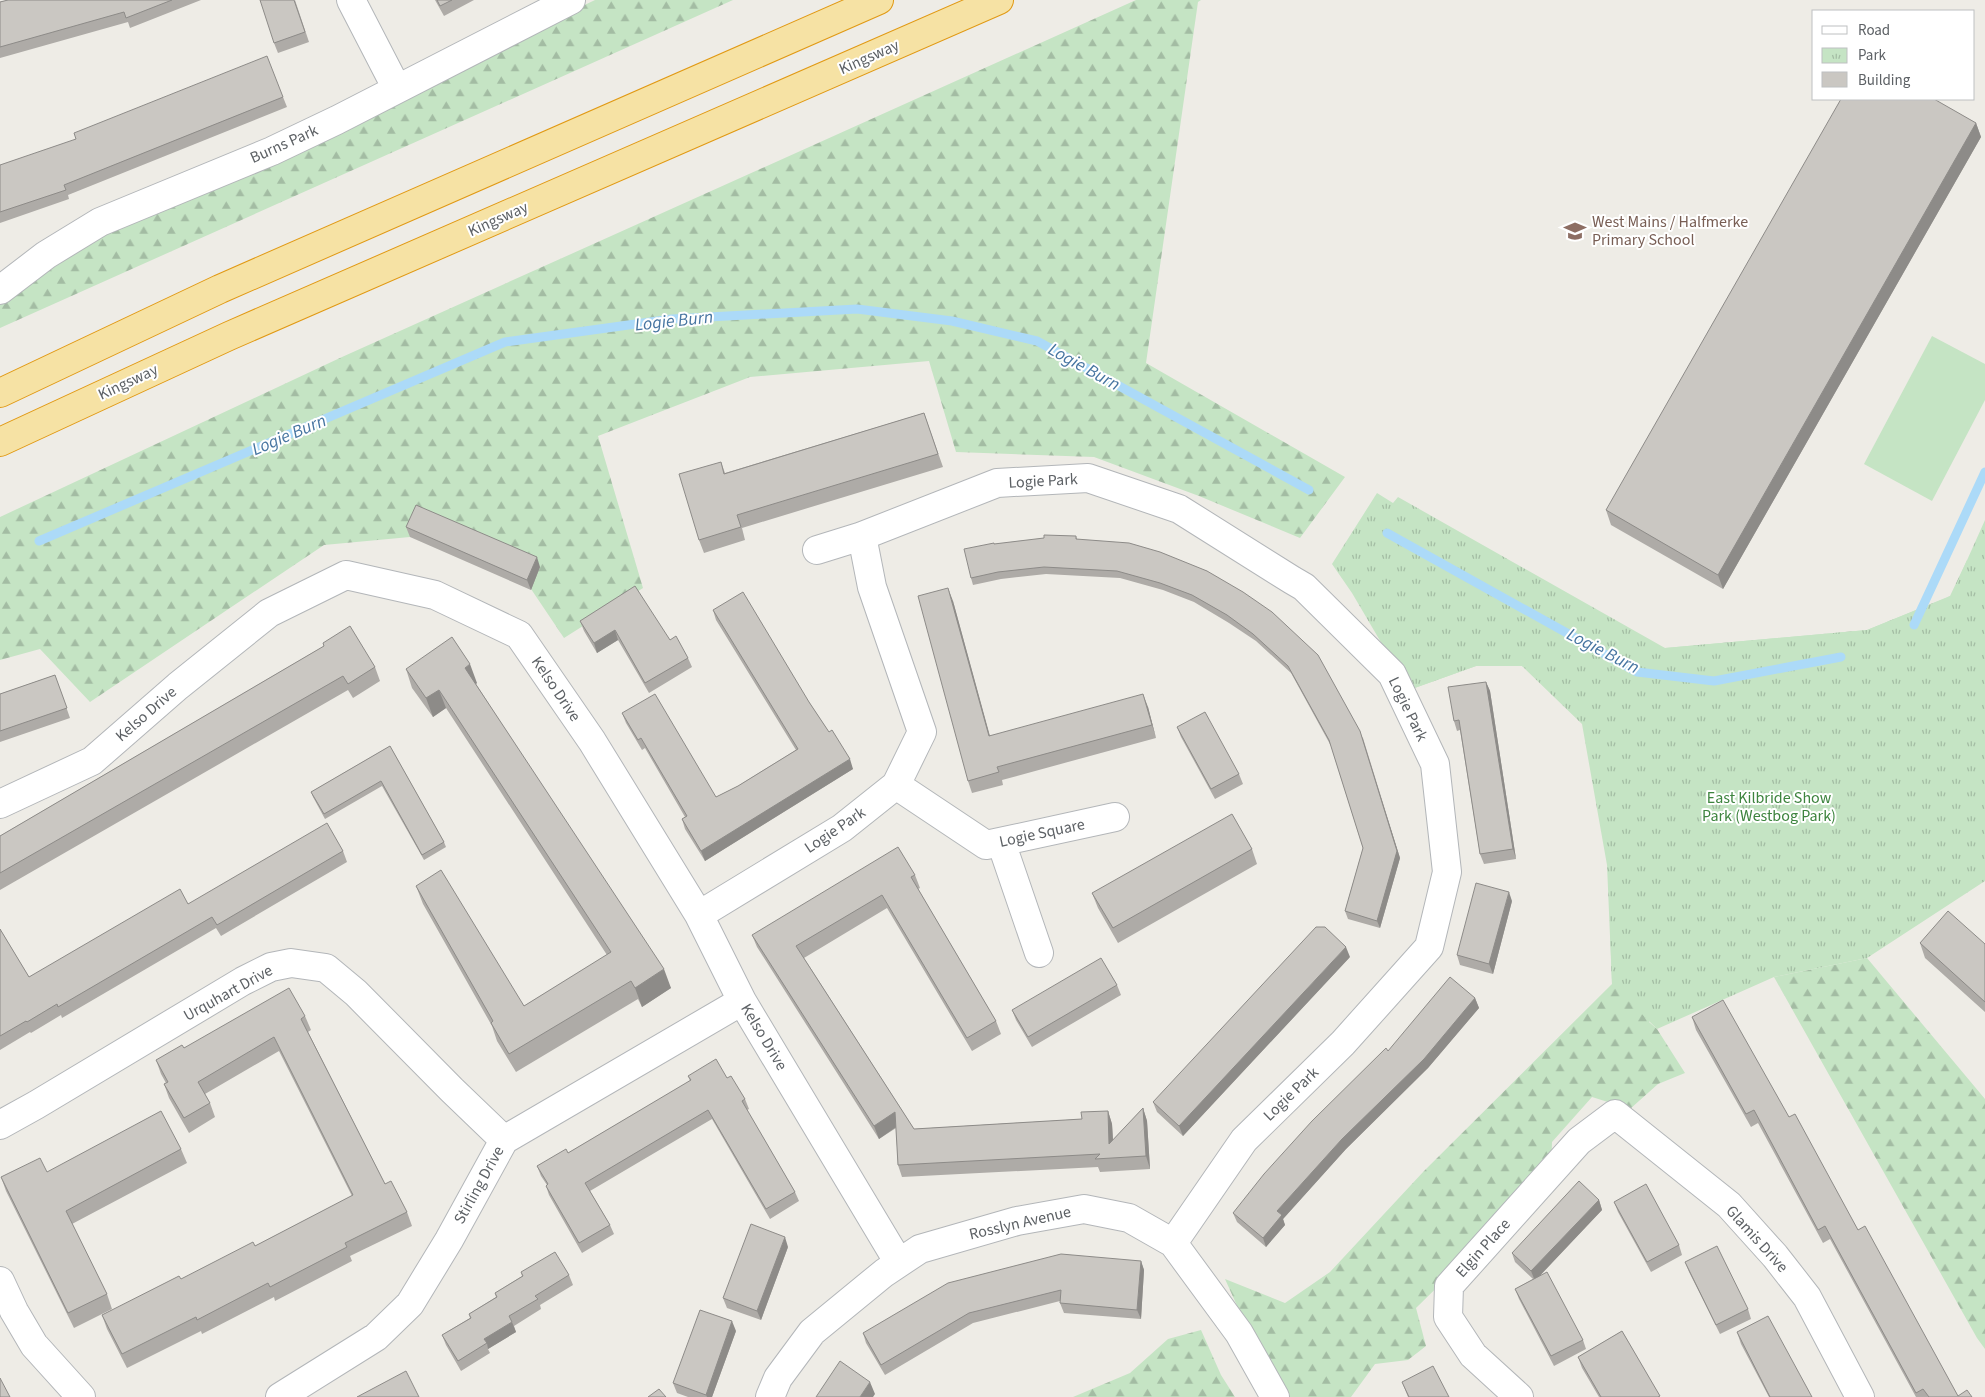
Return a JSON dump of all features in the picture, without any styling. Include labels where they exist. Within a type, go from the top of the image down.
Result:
[{"type":"highway","points":[[0,392],[220,289],[879,0]]},
{"type":"highway","name":"Kingsway","points":[[0,442],[229,336],[999,0]]},
{"type":"street","points":[[352,0],[397,89]]},
{"type":"street","name":"Burns Park","points":[[0,290],[46,255],[100,222],[272,151],[572,0]]},
{"type":"street","name":"Logie Park","points":[[817,550],[862,536],[996,483],[1088,478],[1179,509],[1304,587],[1392,674],[1434,764],[1447,872],[1429,947],[1343,1043],[1244,1140],[1173,1243]]},
{"type":"street","name":"Logie Park","points":[[699,915],[842,828],[896,784],[922,732],[872,587],[862,536]]},
{"type":"street","name":"Kelso Drive","points":[[0,804],[92,761],[178,686],[269,613],[346,575],[435,595],[519,634],[592,741],[699,915],[742,1001],[899,1263]]},
{"type":"street","name":"Logie Square","points":[[896,784],[986,845],[1115,817]]},
{"type":"street","points":[[1001,842],[1038,953]]},
{"type":"street","name":"Urquhart Drive","points":[[0,1125],[244,981],[270,967],[291,963],[326,968],[356,993],[504,1140]]},
{"type":"street","name":"Stirling Drive","points":[[280,1397],[376,1337],[410,1304],[449,1240],[504,1140],[742,1001]]},
{"type":"street","name":"Elgin Place","points":[[1519,1397],[1473,1355],[1448,1317],[1449,1286],[1579,1141],[1615,1114]]},
{"type":"street","name":"Glamis Drive","points":[[1615,1114],[1729,1205],[1775,1256],[1807,1298],[1860,1397]]},
{"type":"street","name":"Rosslyn Avenue","points":[[770,1397],[778,1378],[812,1332],[899,1263],[920,1249],[1017,1221],[1084,1209],[1130,1218],[1173,1243],[1239,1333],[1275,1397]]},
{"type":"street","points":[[0,1281],[14,1311],[34,1344],[81,1397]]},
{"type":"green space","points":[[595,0],[733,0],[0,328],[0,305],[90,242]]},
{"type":"green space","points":[[1136,0],[1201,0],[1198,2],[1146,363],[1345,477],[1300,538],[1199,496],[1094,457],[956,452],[929,361],[750,377],[598,436],[643,588],[564,638],[531,589],[420,515],[410,537],[324,545],[90,702],[40,649],[0,660],[0,517],[342,357]]},
{"type":"green space","points":[[1932,336],[1985,364],[1985,400],[1932,501],[1864,464]]},
{"type":"green space","name":"East Kilbride Show Park (Westbog Park)","points":[[1377,493],[1393,503],[1398,497],[1665,648],[1867,630],[1951,596],[1985,520],[1985,881],[1867,958],[1774,977],[1657,1029],[1612,984],[1607,865],[1582,724],[1522,666],[1476,666],[1409,690],[1352,593],[1332,564]]},
{"type":"green space","points":[[1985,558],[1649,1022],[1657,1029],[1685,1073],[1658,1084],[1630,1109],[1592,1097],[1552,1142],[1551,1172],[1525,1201],[1416,1308],[1426,1346],[1408,1360],[1375,1364],[1351,1397],[1287,1397],[1248,1330],[1225,1279],[1285,1303],[1330,1272],[1424,1171],[1612,984],[1610,929],[1736,814],[1522,666],[1476,666],[1409,690],[1544,632],[1665,648],[1867,630],[1950,596],[1967,560]]},
{"type":"green space","points":[[1867,958],[1985,1099],[1985,1349],[1977,1338],[1774,977]]},
{"type":"green space","points":[[1201,1330],[1221,1375],[1235,1397],[1073,1397],[1130,1373],[1168,1339]]},
{"type":"building","points":[[8,0],[172,0],[126,18],[124,12],[0,47],[0,2]]},
{"type":"building","points":[[260,0],[294,0],[305,32],[274,43]]},
{"type":"building","points":[[437,0],[452,0],[440,6]]},
{"type":"building","points":[[267,56],[283,97],[64,185],[66,190],[0,212],[0,165],[76,139],[74,133]]},
{"type":"building","points":[[1840,100],[1936,100],[1976,123],[1718,575],[1606,510]]},
{"type":"building","points":[[924,413],[938,454],[737,515],[741,527],[699,540],[679,474],[721,462],[724,474]]},
{"type":"building","points":[[416,505],[537,557],[527,580],[406,527]]},
{"type":"building","points":[[1044,535],[1076,536],[1076,539],[1129,543],[1160,552],[1207,571],[1272,612],[1318,655],[1360,731],[1397,851],[1377,921],[1345,911],[1363,848],[1329,740],[1288,666],[1253,634],[1227,615],[1192,595],[1160,583],[1117,571],[1044,567],[998,572],[971,578],[964,549],[994,543],[1044,538]]},
{"type":"building","points":[[635,586],[670,640],[676,636],[688,658],[645,683],[615,630],[594,643],[580,621]]},
{"type":"building","points":[[948,588],[989,736],[1143,694],[1152,725],[997,767],[999,772],[968,781],[918,596]]},
{"type":"building","points":[[743,592],[809,702],[829,732],[832,730],[850,759],[701,851],[682,819],[687,816],[641,738],[638,740],[622,713],[655,694],[716,797],[738,786],[798,749],[713,610]]},
{"type":"building","points":[[350,626],[375,667],[348,684],[343,676],[0,873],[0,836],[324,646],[323,643]]},
{"type":"building","points":[[452,637],[470,664],[465,668],[664,969],[635,988],[631,981],[509,1054],[491,1023],[493,1021],[416,886],[441,870],[524,1006],[611,952],[439,690],[426,698],[406,669]]},
{"type":"building","points":[[55,675],[67,708],[0,731],[0,694]]},
{"type":"building","points":[[1486,682],[1513,849],[1480,854],[1459,720],[1454,721],[1448,687]]},
{"type":"building","points":[[1205,712],[1239,774],[1211,789],[1177,727]]},
{"type":"building","points":[[390,746],[444,842],[422,855],[381,781],[324,814],[311,792]]},
{"type":"building","points":[[1232,814],[1252,849],[1113,928],[1092,893]]},
{"type":"building","points":[[327,823],[343,851],[217,925],[212,917],[58,1007],[57,1004],[0,1036],[0,929],[29,977],[180,889],[188,904]]},
{"type":"building","points":[[898,847],[915,875],[911,877],[996,1021],[967,1038],[882,895],[796,946],[914,1129],[1082,1119],[1081,1112],[1108,1111],[1109,1144],[1143,1108],[1146,1156],[1095,1159],[1100,1154],[898,1165],[895,1112],[874,1126],[752,935]]},
{"type":"building","points":[[1476,883],[1509,892],[1489,964],[1457,955]]},
{"type":"building","points":[[1948,911],[1985,944],[1985,1002],[1920,943]]},
{"type":"building","points":[[1316,927],[1325,927],[1346,947],[1179,1126],[1153,1102]]},
{"type":"building","points":[[1101,958],[1117,985],[1028,1037],[1012,1010]]},
{"type":"building","points":[[1450,977],[1475,998],[1424,1059],[1342,1139],[1277,1211],[1282,1215],[1263,1238],[1233,1213],[1264,1174],[1312,1121],[1386,1048],[1388,1051]]},
{"type":"building","points":[[289,988],[305,1016],[301,1019],[385,1184],[391,1181],[407,1212],[345,1243],[347,1247],[270,1287],[268,1283],[197,1320],[196,1317],[122,1354],[102,1315],[179,1276],[181,1279],[253,1242],[255,1246],[353,1195],[274,1037],[198,1082],[210,1103],[184,1118],[164,1084],[168,1082],[156,1060],[182,1045],[184,1048]]},
{"type":"building","points":[[1723,1000],[1789,1117],[1795,1114],[1858,1230],[1865,1226],[1958,1396],[1967,1390],[1972,1397],[1929,1397],[1923,1389],[1916,1393],[1825,1226],[1818,1230],[1754,1110],[1746,1114],[1692,1017]]},
{"type":"building","points":[[716,1059],[727,1078],[731,1076],[745,1099],[742,1101],[795,1192],[766,1209],[708,1110],[585,1183],[610,1225],[579,1243],[546,1186],[548,1184],[537,1166],[566,1149],[568,1153],[691,1080],[688,1076]]},
{"type":"building","points":[[161,1111],[181,1149],[66,1211],[107,1294],[68,1313],[1,1177],[40,1158],[47,1172]]},
{"type":"building","points":[[1579,1181],[1599,1200],[1531,1271],[1512,1253]]},
{"type":"building","points":[[1646,1184],[1679,1245],[1647,1262],[1614,1202]]},
{"type":"building","points":[[751,1224],[785,1237],[757,1311],[723,1298]]},
{"type":"building","points":[[1717,1246],[1748,1309],[1716,1325],[1685,1262]]},
{"type":"building","points":[[555,1252],[569,1275],[535,1296],[538,1299],[509,1316],[512,1322],[484,1339],[487,1343],[458,1361],[442,1335],[471,1318],[469,1314],[497,1297],[495,1293],[523,1276],[521,1272]]},
{"type":"building","points":[[1061,1254],[1141,1261],[1137,1310],[1060,1303],[1061,1290],[969,1313],[881,1365],[863,1333],[948,1283]]},
{"type":"building","points":[[1547,1272],[1583,1340],[1551,1356],[1515,1289]]},
{"type":"building","points":[[700,1310],[732,1321],[706,1395],[673,1383]]},
{"type":"building","points":[[1768,1316],[1812,1397],[1770,1397],[1737,1332]]},
{"type":"building","points":[[1622,1331],[1660,1396],[1601,1397],[1578,1357]]},
{"type":"building","points":[[840,1361],[870,1382],[860,1397],[816,1397]]},
{"type":"building","points":[[1433,1366],[1449,1397],[1409,1397],[1402,1382]]},
{"type":"building","points":[[406,1371],[419,1397],[357,1397]]},
{"type":"building","points":[[0,1378],[10,1397],[0,1397]]},
{"type":"building","points":[[659,1389],[666,1397],[648,1397]]},
{"type":"waterway","name":"Logie Burn","points":[[39,541],[505,342],[672,319],[857,309],[952,321],[1037,341],[1309,490]]},
{"type":"waterway","name":"Logie Burn","points":[[1914,625],[1985,472]]},
{"type":"waterway","name":"Logie Burn","points":[[1387,533],[1637,672],[1714,681],[1841,657]]},
{"type":"place","name":"West Mains / Halfmerke Primary School","points":[[1575,231]]}]
